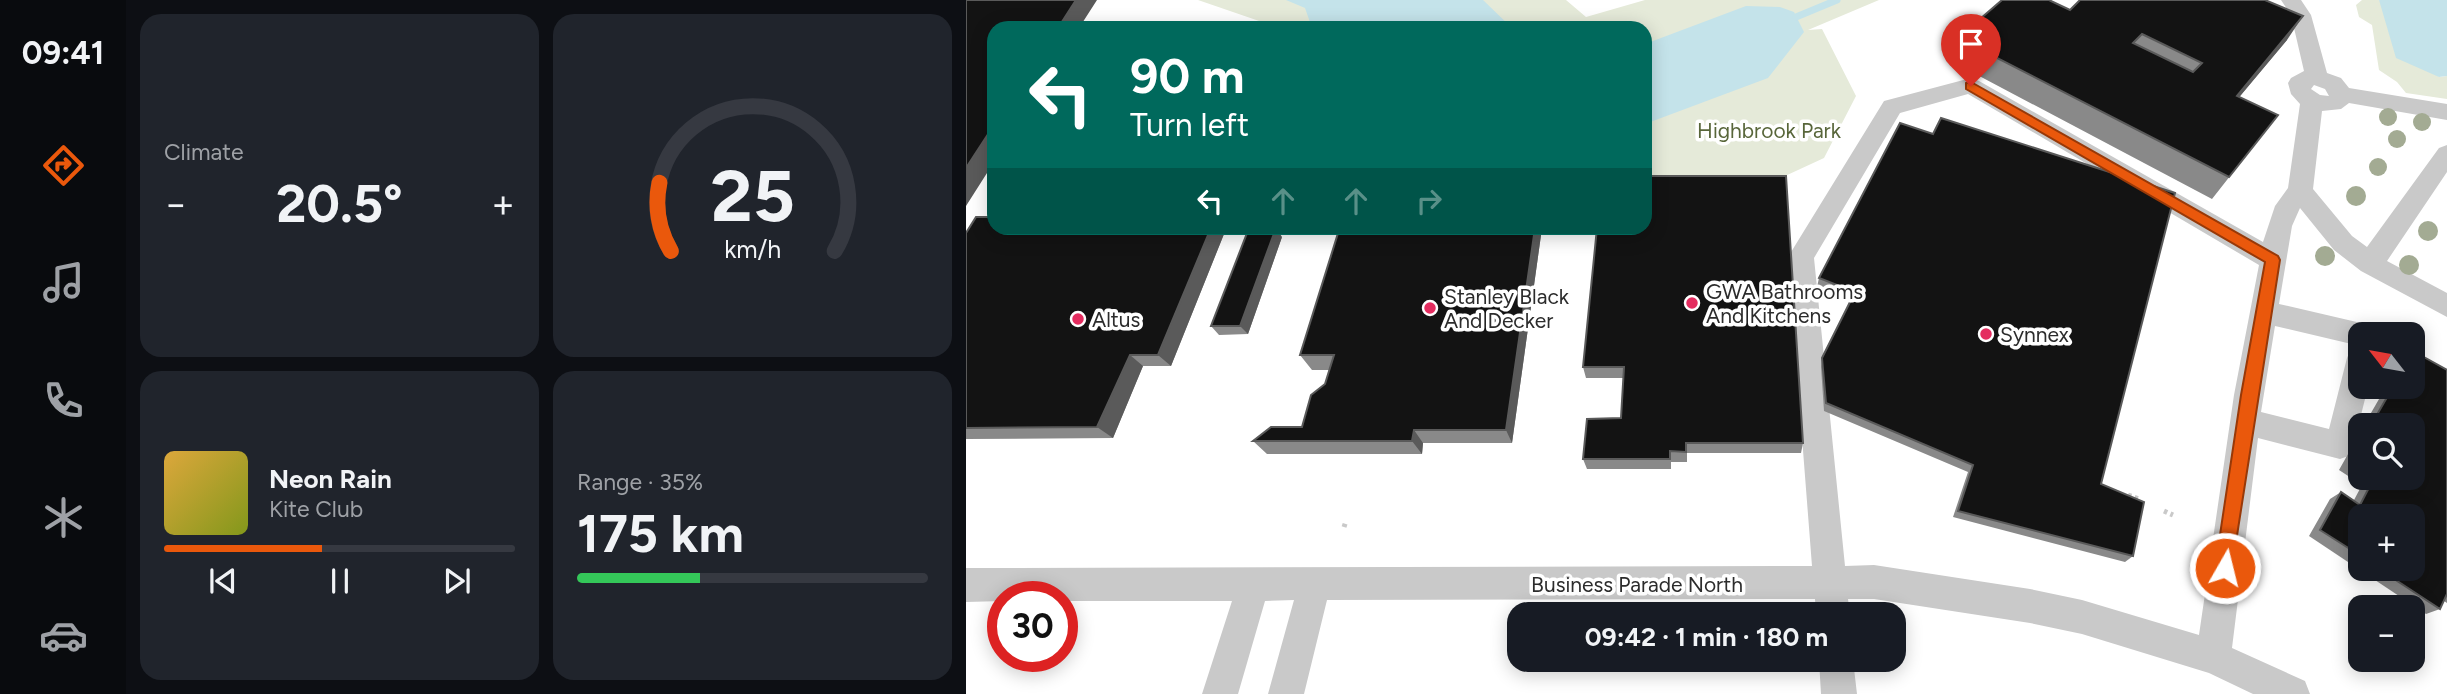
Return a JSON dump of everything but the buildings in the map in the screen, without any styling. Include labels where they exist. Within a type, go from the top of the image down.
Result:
[{"type":"street","points":[[2213,657],[2246,422],[2279,226],[2287,206],[2300,191],[2315,89],[2301,15],[2291,0]]},
{"type":"street","points":[[1831,598],[1801,257],[1892,107],[1971,86],[2273,260]]},
{"type":"street","points":[[2315,89],[2335,104],[2341,94],[2447,112]]},
{"type":"street","points":[[2370,264],[2447,154]]},
{"type":"street","points":[[2300,191],[2343,243],[2370,264],[2447,306]]},
{"type":"street","points":[[2264,312],[2348,332]]},
{"type":"street","points":[[2246,422],[2340,445],[2351,399]]},
{"type":"street","name":"Business Parade North","points":[[966,585],[1513,585],[1831,598],[1874,582],[2030,606],[2082,617],[2213,657],[2292,694]]},
{"type":"street","points":[[1286,694],[1315,583]]},
{"type":"street","points":[[1220,694],[1253,585]]},
{"type":"street","points":[[1837,672],[1839,694]]},
{"type":"path","points":[[2128,495],[2139,499]]},
{"type":"path","points":[[2164,511],[2173,515]]},
{"type":"green space","name":"Highbrook Park","points":[[1198,0],[1566,0],[1586,17],[1645,0],[1879,0],[1808,30],[1822,29],[1856,96],[1824,158],[1774,181],[1652,177],[1652,21],[1259,21]]},
{"type":"green space","points":[[2362,0],[2379,0],[2439,77],[2447,76],[2447,99],[2406,93],[2397,82],[2379,70],[2372,25],[2359,17],[2356,5]]},
{"type":"water","points":[[1286,0],[1483,0],[1505,21],[1310,21],[1305,8]]},
{"type":"water","points":[[2379,0],[2447,0],[2447,76],[2439,77],[2396,58]]},
{"type":"water","points":[[1746,6],[1780,7],[1794,12],[1804,32],[1768,78],[1652,121],[1652,41]]},
{"type":"waterway","points":[[1796,17],[1837,0]]},
{"type":"place","name":"GWA Bathrooms And Kitchens","points":[[1692,303]]},
{"type":"place","name":"Stanley Black And Decker","points":[[1430,308]]},
{"type":"place","name":"Altus","points":[[1078,319]]},
{"type":"place","name":"Synnex","points":[[1986,334]]},
{"type":"route","points":[[1971,86],[2273,260],[2249,395],[2225,568]]}]
